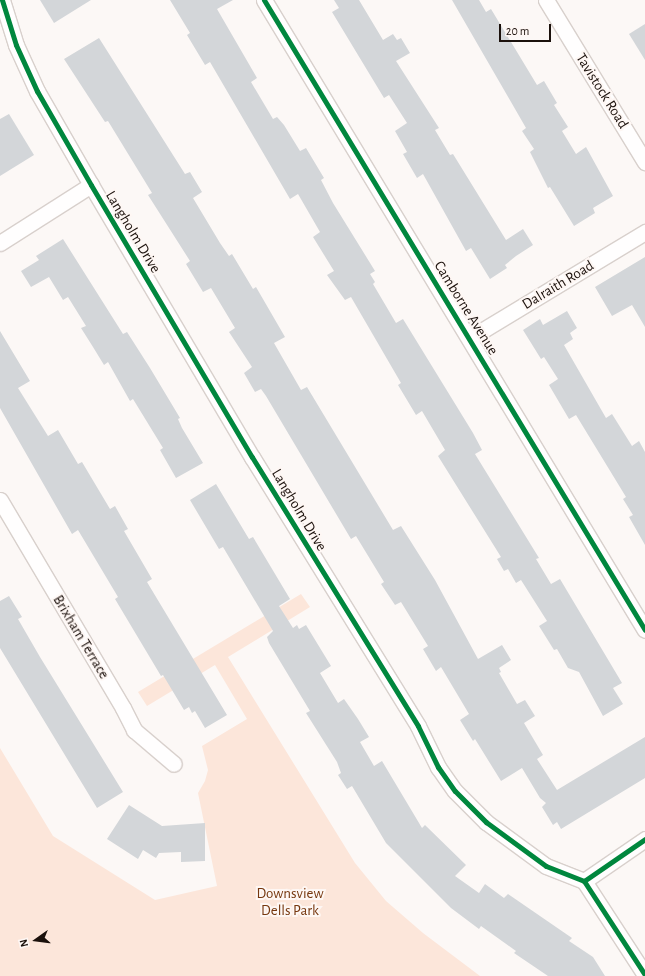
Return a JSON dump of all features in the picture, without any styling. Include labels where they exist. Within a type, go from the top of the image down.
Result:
[{"type":"street","name":"Langholm Drive","points":[[2,0],[16,45],[37,91],[91,185],[455,791],[486,822],[546,866],[584,881]]},
{"type":"street","name":"Camborne Avenue","points":[[264,0],[470,338],[645,630]]},
{"type":"street","name":"Tavistock Road","points":[[546,0],[645,162]]},
{"type":"street","points":[[0,243],[91,185]]},
{"type":"street","name":"Dalraith Road","points":[[470,338],[645,232]]},
{"type":"street","name":"Brixham Terrace","points":[[0,500],[123,708],[134,730],[174,764]]},
{"type":"street","points":[[645,839],[584,881],[645,975]]},
{"type":"green space","name":"Downsview Dells Park","points":[[301,594],[310,607],[228,657],[355,863],[386,901],[423,933],[480,976],[0,976],[0,748],[53,836],[155,900],[217,886],[198,793],[205,781],[208,770],[202,746],[247,719],[215,665],[147,706],[138,692]]},
{"type":"building","points":[[40,0],[91,0],[54,23]]},
{"type":"building","points":[[170,0],[233,0],[217,9],[257,78],[251,82],[273,119],[277,117],[284,125],[300,151],[306,148],[324,178],[321,180],[333,203],[375,271],[370,274],[375,282],[373,284],[396,323],[403,319],[473,433],[482,450],[475,454],[539,558],[536,559],[551,584],[560,579],[622,683],[613,688],[623,704],[603,716],[579,672],[568,668],[557,649],[554,650],[539,626],[547,621],[521,580],[516,583],[508,569],[504,571],[497,559],[501,557],[438,456],[445,450],[422,411],[416,415],[398,385],[401,383],[351,297],[345,300],[327,275],[334,271],[313,237],[320,232],[298,194],[290,199],[210,62],[205,65],[187,35],[190,33]]},
{"type":"building","points":[[334,0],[359,0],[383,40],[393,34],[397,40],[401,38],[410,53],[396,61],[439,128],[435,130],[450,155],[453,154],[506,240],[523,229],[533,245],[505,265],[507,268],[490,279],[471,248],[466,251],[423,174],[417,178],[403,154],[407,152],[395,131],[407,123],[389,95],[384,98],[332,12],[339,8]]},
{"type":"building","points":[[452,0],[479,0],[486,12],[491,9],[537,85],[544,81],[557,103],[554,105],[568,127],[562,131],[576,154],[586,147],[613,196],[593,208],[595,213],[574,226],[550,187],[548,188],[530,152],[534,149],[522,131],[526,128]]},
{"type":"building","points":[[645,24],[645,60],[629,34]]},
{"type":"building","points":[[99,38],[185,174],[190,172],[202,192],[193,198],[229,256],[232,254],[253,289],[256,287],[285,337],[274,343],[301,390],[307,387],[393,530],[401,526],[435,580],[478,659],[502,645],[511,660],[499,668],[501,672],[499,673],[517,704],[525,700],[535,716],[524,723],[543,755],[537,759],[557,790],[645,737],[645,778],[561,829],[557,822],[553,825],[542,807],[546,803],[540,798],[522,768],[501,781],[475,739],[473,741],[460,720],[469,714],[441,667],[436,671],[423,649],[428,646],[401,602],[395,605],[381,584],[384,582],[356,536],[351,539],[266,396],[261,389],[255,392],[244,373],[252,367],[229,332],[235,328],[211,288],[203,292],[186,264],[190,261],[148,195],[152,193],[108,121],[105,122],[64,59]]},
{"type":"building","points":[[9,114],[34,155],[0,176],[0,119]]},
{"type":"building","points":[[63,239],[123,334],[127,332],[150,368],[180,418],[178,419],[182,428],[203,463],[176,478],[160,450],[163,448],[133,399],[130,401],[108,362],[104,365],[81,328],[86,326],[68,297],[63,300],[49,277],[31,287],[21,271],[39,260],[36,256]]},
{"type":"building","points":[[645,257],[645,327],[632,305],[612,316],[595,287]]},
{"type":"building","points":[[567,311],[577,328],[570,333],[573,339],[564,345],[606,418],[612,414],[632,446],[639,441],[645,452],[645,545],[629,517],[633,515],[623,499],[626,497],[576,415],[569,419],[549,385],[558,379],[544,357],[541,359],[523,330],[540,319],[543,325]]},
{"type":"building","points":[[0,331],[30,381],[18,388],[48,436],[58,430],[78,464],[82,462],[110,509],[115,506],[128,529],[124,531],[152,579],[147,582],[227,715],[205,728],[195,711],[192,713],[189,707],[184,710],[163,675],[161,676],[115,599],[118,597],[78,530],[72,534],[0,408]]},
{"type":"building","points":[[216,484],[249,539],[253,537],[290,599],[279,606],[293,628],[297,625],[299,629],[306,625],[331,666],[320,673],[338,703],[344,699],[369,737],[360,742],[374,766],[382,761],[422,828],[425,825],[466,865],[455,876],[479,893],[485,884],[504,898],[508,894],[572,938],[569,941],[593,957],[605,976],[548,976],[514,953],[516,951],[481,926],[479,929],[451,908],[386,843],[352,786],[347,789],[338,775],[341,773],[337,762],[306,713],[310,711],[269,643],[267,637],[273,631],[223,547],[219,549],[190,500]]},
{"type":"building","points":[[9,596],[22,617],[18,619],[40,657],[123,792],[97,808],[0,648],[0,601]]},
{"type":"building","points":[[129,805],[162,826],[205,823],[205,861],[181,862],[181,852],[159,853],[156,858],[143,850],[138,859],[107,839]]},
{"type":"cycle path","points":[[2,0],[16,45],[37,91],[252,457],[418,726],[438,767],[455,791],[486,822],[546,866],[584,881],[645,975]]},
{"type":"cycle path","points":[[264,0],[645,630]]},
{"type":"cycle path","points":[[584,881],[645,839]]}]
